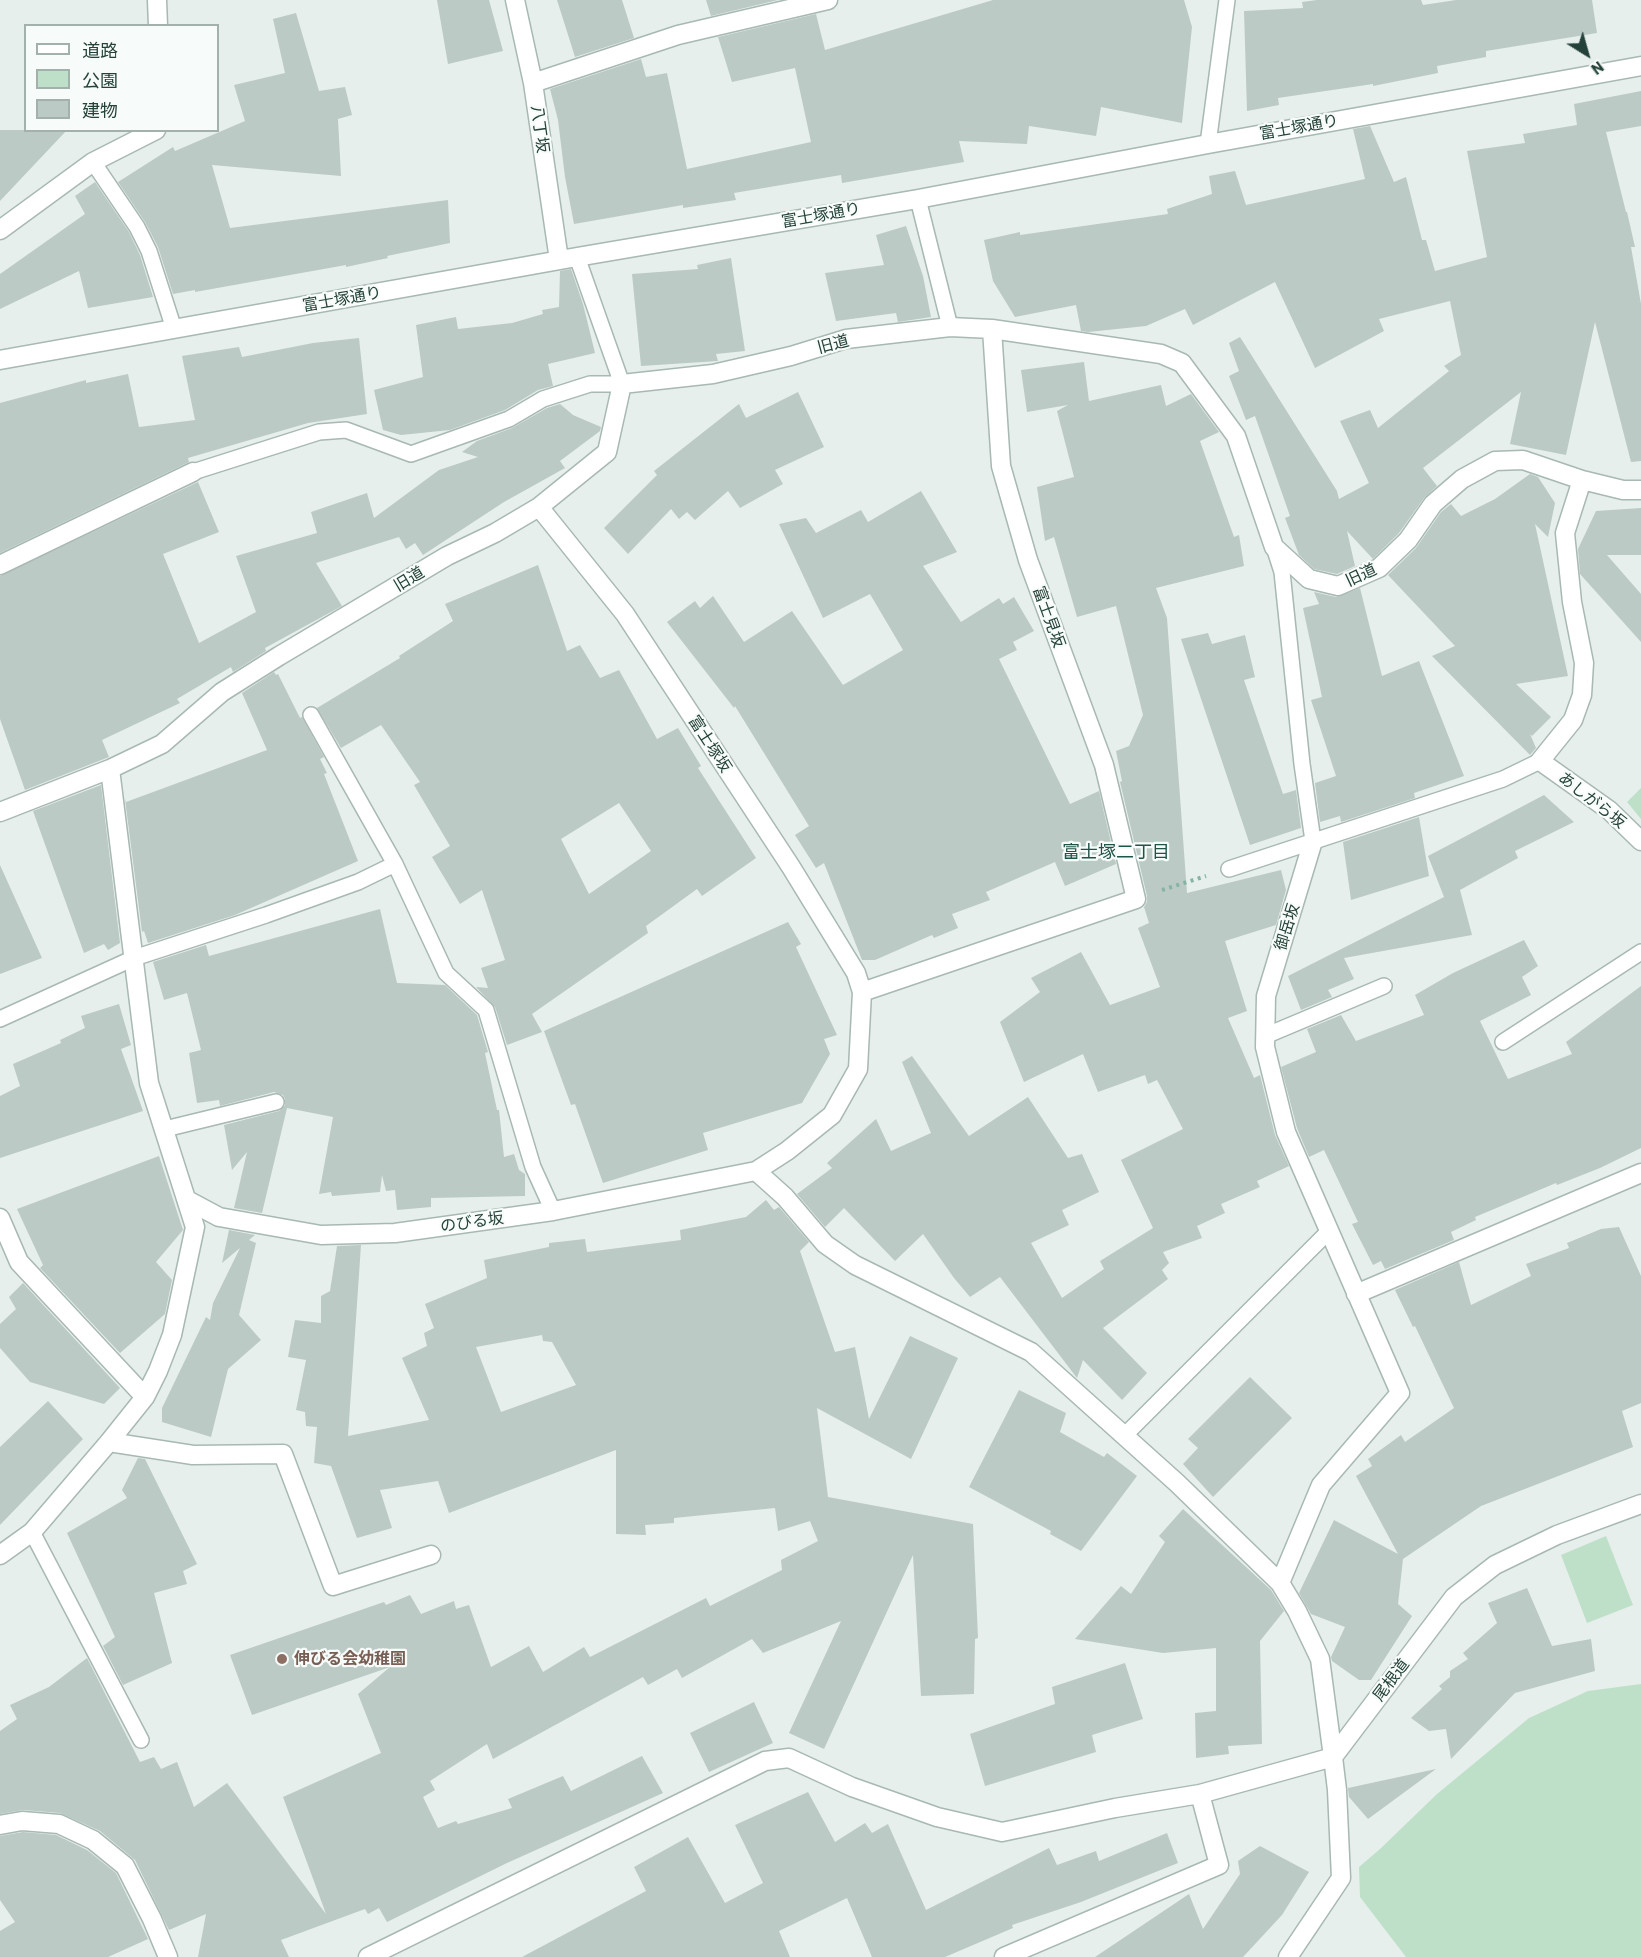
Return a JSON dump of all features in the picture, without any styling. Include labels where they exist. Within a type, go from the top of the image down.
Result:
[{"type":"street","points":[[157,0],[158,24]]},
{"type":"street","name":"八丁坂","points":[[515,0],[568,258]]},
{"type":"street","points":[[533,83],[678,35],[828,0]]},
{"type":"street","name":"富士塚通り","points":[[0,360],[568,258],[918,199],[1641,66]]},
{"type":"street","points":[[0,230],[93,162],[152,132]]},
{"type":"street","name":"旧道","points":[[2,808],[110,769],[162,744],[222,692],[279,656],[447,556],[495,533],[539,507],[607,452],[622,384],[713,374],[791,356],[846,339],[950,327],[992,329],[1161,354],[1182,363],[1236,436],[1274,547],[1308,579],[1338,586],[1379,568],[1408,540],[1433,504],[1462,479],[1495,461],[1523,460],[1582,480],[1623,490],[1641,490]]},
{"type":"street","name":"富士見坂","points":[[992,329],[1001,466],[1028,560],[1104,765],[1136,899]]},
{"type":"street","points":[[0,565],[193,472]]},
{"type":"street","points":[[1540,761],[1573,720],[1582,695],[1584,663],[1572,602],[1565,533],[1582,480]]},
{"type":"street","name":"富士塚坂","points":[[539,507],[625,614],[791,867],[856,973],[862,992]]},
{"type":"street","name":"あしがら坂","points":[[1540,761],[1609,810],[1641,841]]},
{"type":"street","points":[[0,1555],[32,1532],[145,1396],[172,1335],[195,1227],[189,1201],[149,1083],[110,769]]},
{"type":"street","name":"御岳坂","points":[[1280,1583],[1321,1485],[1400,1393],[1286,1132],[1265,1047],[1266,996],[1313,841]]},
{"type":"street","points":[[1136,899],[862,992],[858,1069],[832,1115],[787,1151],[756,1171],[785,1197],[825,1244],[855,1265],[1031,1352],[1125,1435],[1280,1583],[1297,1611],[1320,1659],[1337,1790],[1341,1878],[1288,1957]]},
{"type":"street","name":"のびる坂","points":[[189,1201],[219,1217],[321,1235],[395,1233],[553,1211],[756,1171]]},
{"type":"street","points":[[1356,1294],[1641,1173]]},
{"type":"street","points":[[0,1218],[19,1262],[145,1396]]},
{"type":"street","points":[[109,1442],[193,1455],[283,1454],[333,1586],[431,1554]]},
{"type":"street","name":"尾根道","points":[[1332,1757],[1454,1597],[1495,1565],[1557,1535],[1641,1504]]},
{"type":"street","points":[[368,1957],[765,1761],[789,1758],[862,1791],[937,1817],[1002,1832],[1115,1808],[1200,1794],[1332,1757]]},
{"type":"street","points":[[1004,1957],[1219,1865],[1200,1794]]},
{"type":"street","points":[[0,1825],[22,1821],[59,1824],[93,1840],[125,1866],[152,1918],[168,1957]]},
{"type":"lane","points":[[1208,144],[1227,0]]},
{"type":"lane","points":[[93,162],[137,226],[149,251],[174,329]]},
{"type":"lane","points":[[918,199],[950,327]]},
{"type":"lane","points":[[193,472],[319,432],[346,430],[411,454],[509,419],[543,399],[590,384],[622,384],[568,258]]},
{"type":"lane","name":"御岳坂","points":[[1274,547],[1282,572],[1302,764],[1313,841]]},
{"type":"lane","points":[[311,715],[395,864],[446,973],[486,1010],[534,1167],[553,1211]]},
{"type":"lane","points":[[1229,868],[1503,779],[1540,761]]},
{"type":"lane","points":[[0,1019],[134,958],[358,882],[395,864]]},
{"type":"lane","points":[[1503,1042],[1641,952]]},
{"type":"lane","points":[[1265,1036],[1384,986]]},
{"type":"lane","points":[[165,1129],[276,1102]]},
{"type":"lane","points":[[1125,1435],[1329,1231]]},
{"type":"lane","points":[[32,1532],[141,1740]]},
{"type":"path","points":[[1136,899],[1229,868]]},
{"type":"green space","points":[[1641,788],[1641,819],[1627,802]]},
{"type":"green space","points":[[1606,1536],[1633,1605],[1587,1623],[1561,1555]]},
{"type":"green space","points":[[1641,1684],[1641,1957],[1406,1957],[1360,1897],[1359,1867],[1437,1794],[1529,1718],[1588,1691]]},
{"type":"building","points":[[437,0],[489,0],[503,51],[448,64]]},
{"type":"building","points":[[557,0],[622,0],[634,38],[575,57]]},
{"type":"building","points":[[706,0],[778,0],[711,16]]},
{"type":"building","points":[[993,0],[1184,0],[1192,27],[1182,123],[1101,107],[1096,136],[1029,126],[1027,144],[959,141],[964,162],[842,183],[841,175],[734,193],[736,200],[683,208],[683,205],[574,224],[558,120],[550,89],[641,59],[646,77],[667,73],[687,169],[811,142],[795,68],[732,82],[718,37],[816,14],[825,50]]},
{"type":"building","points":[[1421,0],[1423,5],[1456,0],[1592,0],[1597,33],[1486,51],[1486,57],[1437,66],[1438,73],[1373,86],[1373,84],[1278,98],[1279,105],[1247,111],[1244,11],[1303,8],[1302,2]]},
{"type":"building","points":[[296,13],[319,91],[345,87],[352,115],[338,119],[341,176],[212,165],[230,228],[448,200],[450,243],[346,267],[346,265],[173,294],[158,247],[145,222],[118,182],[173,147],[175,151],[245,121],[234,85],[285,73],[273,19]]},
{"type":"building","points":[[1641,91],[1641,126],[1606,132],[1635,247],[1631,247],[1641,304],[1641,461],[1631,462],[1595,322],[1566,455],[1510,444],[1521,392],[1423,468],[1437,486],[1424,498],[1399,533],[1373,559],[1347,531],[1355,566],[1337,574],[1314,569],[1299,555],[1285,518],[1290,516],[1255,416],[1246,420],[1229,376],[1239,371],[1229,343],[1240,337],[1337,491],[1339,499],[1369,483],[1340,421],[1370,410],[1378,428],[1449,371],[1444,366],[1461,355],[1450,301],[1379,319],[1384,331],[1315,368],[1275,282],[1193,325],[1185,309],[1146,326],[1088,332],[1081,331],[1076,305],[1015,317],[993,281],[984,240],[1020,232],[1020,235],[1168,214],[1167,209],[1212,194],[1209,176],[1235,171],[1246,205],[1365,179],[1353,129],[1370,126],[1394,182],[1406,177],[1422,240],[1426,240],[1435,271],[1487,257],[1467,151],[1525,143],[1523,134],[1577,125],[1574,104]]},
{"type":"building","points":[[0,130],[65,132],[0,201]]},
{"type":"building","points":[[95,182],[129,232],[140,255],[153,297],[88,308],[79,271],[0,309],[0,274],[85,214],[75,196]]},
{"type":"building","points":[[906,226],[923,276],[931,317],[898,322],[896,313],[836,321],[825,273],[884,265],[876,235]]},
{"type":"building","points":[[731,258],[745,351],[716,354],[718,361],[641,366],[632,274],[698,269],[697,265]]},
{"type":"building","points":[[571,269],[583,304],[595,353],[548,364],[553,386],[538,390],[505,410],[450,430],[401,435],[383,430],[374,390],[423,377],[416,325],[456,317],[458,329],[512,323],[543,314],[542,310],[559,307],[560,271]]},
{"type":"building","points":[[359,338],[367,414],[308,423],[188,458],[189,462],[0,553],[0,403],[86,380],[86,383],[128,374],[139,427],[195,420],[182,356],[239,347],[242,357],[313,343]]},
{"type":"building","points":[[1084,362],[1089,401],[1161,385],[1166,406],[1191,394],[1219,432],[1200,441],[1234,537],[1239,535],[1244,566],[1156,588],[1167,618],[1187,893],[1281,870],[1286,890],[1276,925],[1225,941],[1247,1011],[1228,1018],[1254,1078],[1260,1075],[1275,1135],[1289,1166],[1257,1181],[1260,1187],[1221,1204],[1225,1213],[1197,1226],[1202,1238],[1163,1252],[1169,1263],[1162,1270],[1168,1279],[1103,1328],[1147,1373],[1122,1400],[1083,1360],[1077,1378],[1000,1277],[970,1297],[923,1234],[895,1261],[844,1208],[825,1227],[797,1194],[832,1168],[827,1163],[876,1119],[891,1151],[931,1133],[902,1062],[912,1056],[969,1136],[1028,1097],[1068,1158],[1082,1154],[1099,1192],[1062,1210],[1069,1225],[1031,1243],[1062,1298],[1104,1269],[1100,1261],[1153,1228],[1121,1160],[1183,1129],[1157,1080],[1148,1084],[1145,1075],[1098,1092],[1083,1054],[1024,1082],[1000,1022],[1040,992],[1031,978],[1081,952],[1110,1005],[1160,987],[1138,928],[1149,923],[1144,907],[1147,896],[1120,782],[1122,781],[1116,751],[1129,746],[1143,715],[1116,606],[1077,617],[1054,537],[1045,541],[1037,487],[1074,477],[1057,411],[1068,405],[1027,412],[1021,370]]},
{"type":"building","points":[[798,392],[824,447],[775,470],[783,484],[740,508],[728,491],[695,520],[687,512],[679,519],[671,509],[628,554],[604,528],[657,475],[654,471],[739,404],[746,418]]},
{"type":"building","points":[[560,404],[573,415],[601,427],[600,431],[560,461],[565,468],[504,502],[423,555],[415,543],[406,549],[399,537],[316,563],[342,606],[265,648],[266,651],[233,672],[231,667],[177,699],[180,703],[102,740],[109,757],[25,790],[0,719],[0,576],[198,482],[219,532],[163,554],[199,643],[256,612],[236,556],[317,533],[311,512],[367,493],[374,518],[439,470],[478,457],[462,452],[477,441],[512,428],[547,408]]},
{"type":"building","points":[[1530,474],[1538,477],[1555,503],[1548,537],[1535,524],[1568,676],[1516,684],[1551,717],[1532,736],[1530,734],[1536,748],[1530,755],[1432,656],[1455,646],[1388,575],[1416,548],[1441,512],[1451,504],[1461,516],[1495,499]]},
{"type":"building","points":[[921,491],[957,552],[923,566],[961,622],[999,598],[1003,604],[1014,597],[1034,631],[1013,642],[1017,650],[999,659],[1070,804],[1099,791],[1116,864],[1065,886],[1055,862],[986,892],[990,900],[952,914],[958,928],[934,938],[932,935],[875,960],[862,960],[824,863],[816,868],[795,835],[809,826],[735,706],[734,708],[667,622],[695,601],[700,608],[713,596],[744,642],[792,611],[843,685],[903,650],[870,594],[823,618],[779,524],[806,518],[816,533],[861,510],[868,522]]},
{"type":"building","points":[[1641,508],[1641,555],[1607,555],[1641,594],[1641,642],[1580,574],[1578,549],[1596,511]]},
{"type":"building","points":[[538,565],[567,651],[580,645],[600,678],[619,670],[657,739],[678,728],[701,766],[698,768],[756,858],[702,896],[697,889],[646,926],[648,933],[532,1014],[542,1032],[507,1045],[495,1007],[476,987],[488,988],[481,968],[505,960],[482,890],[460,904],[432,857],[450,846],[414,785],[420,782],[381,725],[341,748],[317,708],[400,658],[399,656],[453,621],[445,604]],"holes":[[[619,803],[651,851],[589,894],[561,839]]]},
{"type":"building","points":[[1360,588],[1382,676],[1419,661],[1464,776],[1414,793],[1415,798],[1341,822],[1340,816],[1320,822],[1315,783],[1336,776],[1311,700],[1322,697],[1303,608],[1319,604],[1314,592],[1336,597]]},
{"type":"building","points":[[1208,633],[1212,644],[1245,635],[1255,677],[1244,680],[1283,794],[1296,790],[1301,828],[1250,845],[1181,639]]},
{"type":"building","points":[[274,672],[278,674],[300,718],[302,717],[324,757],[320,759],[327,773],[324,774],[358,861],[235,915],[148,943],[144,931],[142,932],[125,799],[126,802],[267,750],[242,693]]},
{"type":"building","points":[[101,785],[120,943],[108,950],[104,944],[84,953],[33,811]]},
{"type":"building","points":[[1544,795],[1574,822],[1515,851],[1518,858],[1460,890],[1472,935],[1344,958],[1354,979],[1328,990],[1332,997],[1301,1010],[1288,976],[1444,897],[1428,856]]},
{"type":"building","points":[[1419,817],[1429,876],[1351,900],[1343,842]]},
{"type":"building","points":[[0,865],[42,958],[0,974]]},
{"type":"building","points":[[380,909],[397,983],[445,985],[477,1015],[488,1052],[485,1053],[497,1110],[499,1110],[504,1157],[514,1154],[519,1170],[525,1174],[525,1196],[431,1198],[431,1207],[397,1210],[395,1190],[386,1191],[382,1175],[380,1192],[332,1196],[331,1192],[319,1194],[333,1117],[287,1108],[262,1213],[234,1208],[247,1152],[232,1170],[224,1125],[279,1111],[285,1105],[285,1099],[283,1095],[274,1092],[220,1106],[219,1100],[197,1103],[189,1053],[201,1050],[187,993],[164,1000],[153,962],[206,945],[209,956]]},
{"type":"building","points":[[788,922],[801,944],[796,947],[837,1035],[824,1039],[830,1054],[802,1103],[703,1133],[708,1150],[603,1183],[575,1104],[571,1105],[544,1031]]},
{"type":"building","points":[[1524,940],[1538,966],[1522,977],[1531,995],[1480,1021],[1508,1079],[1572,1054],[1566,1042],[1641,986],[1641,1148],[1600,1168],[1557,1185],[1556,1183],[1475,1217],[1476,1220],[1451,1232],[1454,1240],[1385,1269],[1381,1261],[1373,1265],[1352,1224],[1358,1222],[1324,1150],[1309,1157],[1297,1128],[1281,1067],[1316,1052],[1307,1029],[1341,1015],[1356,1041],[1424,1015],[1415,995],[1453,973]]},
{"type":"building","points":[[119,1004],[131,1045],[121,1049],[143,1111],[0,1158],[0,1096],[20,1086],[13,1064],[61,1043],[60,1040],[85,1028],[81,1016]]},
{"type":"building","points":[[159,1156],[183,1230],[156,1262],[172,1280],[165,1314],[120,1353],[40,1268],[43,1265],[17,1209]]},
{"type":"building","points":[[766,1200],[774,1210],[779,1207],[809,1242],[800,1251],[835,1352],[855,1347],[869,1419],[910,1336],[958,1358],[911,1459],[817,1408],[828,1497],[973,1524],[978,1638],[975,1639],[974,1694],[921,1696],[913,1555],[824,1749],[789,1733],[841,1621],[763,1653],[752,1639],[682,1678],[677,1669],[648,1685],[643,1677],[493,1759],[487,1744],[430,1781],[435,1790],[423,1797],[438,1828],[456,1821],[458,1824],[512,1808],[508,1799],[563,1776],[571,1791],[642,1756],[663,1793],[507,1863],[387,1922],[379,1908],[368,1914],[365,1909],[281,1940],[289,1957],[198,1957],[206,1914],[169,1930],[135,1860],[100,1831],[60,1813],[23,1810],[0,1814],[0,1731],[17,1719],[10,1705],[49,1687],[87,1658],[140,1762],[154,1757],[161,1769],[177,1762],[194,1807],[227,1783],[326,1914],[283,1797],[381,1753],[358,1694],[390,1667],[252,1715],[230,1655],[384,1602],[386,1605],[410,1595],[421,1614],[454,1601],[456,1609],[469,1605],[491,1667],[529,1646],[543,1672],[584,1647],[590,1657],[706,1598],[710,1606],[782,1570],[781,1560],[818,1541],[810,1521],[778,1531],[775,1508],[674,1518],[674,1523],[645,1525],[646,1535],[616,1534],[616,1450],[449,1513],[438,1481],[380,1490],[392,1528],[357,1538],[331,1466],[314,1463],[317,1427],[306,1426],[305,1412],[296,1410],[306,1360],[288,1357],[295,1320],[321,1323],[321,1296],[330,1291],[337,1246],[361,1245],[348,1436],[429,1420],[402,1358],[427,1346],[424,1333],[434,1328],[425,1304],[487,1278],[484,1260],[549,1247],[549,1243],[585,1239],[587,1252],[681,1240],[680,1230],[746,1217]],"holes":[[[542,1335],[543,1341],[552,1342],[576,1385],[501,1412],[476,1347]]]},
{"type":"building","points":[[1619,1227],[1641,1276],[1641,1403],[1622,1411],[1633,1447],[1481,1506],[1403,1559],[1398,1604],[1412,1616],[1371,1680],[1359,1680],[1332,1661],[1331,1657],[1345,1627],[1311,1614],[1299,1593],[1334,1520],[1398,1554],[1356,1476],[1372,1466],[1368,1459],[1401,1435],[1405,1442],[1454,1408],[1395,1290],[1459,1262],[1471,1305],[1531,1276],[1526,1264],[1569,1248],[1567,1243],[1601,1229]]},
{"type":"building","points":[[229,1230],[255,1235],[249,1240],[256,1243],[239,1315],[261,1340],[228,1369],[211,1437],[162,1422],[162,1408],[206,1317],[210,1320],[213,1303],[240,1248],[222,1263]]},
{"type":"building","points":[[23,1283],[120,1388],[104,1404],[30,1382],[0,1348],[0,1324],[16,1309],[9,1297]]},
{"type":"building","points":[[1250,1377],[1292,1418],[1213,1497],[1183,1464],[1198,1448],[1188,1439]]},
{"type":"building","points":[[1019,1390],[1066,1413],[1060,1432],[1104,1457],[1107,1453],[1137,1476],[1081,1551],[1050,1534],[1051,1531],[969,1487]]},
{"type":"building","points":[[48,1401],[83,1439],[0,1525],[0,1447]]},
{"type":"building","points":[[138,1458],[145,1459],[197,1564],[183,1571],[187,1584],[154,1593],[172,1663],[123,1685],[103,1646],[115,1637],[67,1533],[127,1498],[122,1490]]},
{"type":"building","points":[[1183,1509],[1271,1590],[1284,1611],[1260,1641],[1262,1744],[1228,1746],[1229,1754],[1196,1758],[1195,1713],[1216,1711],[1216,1648],[1163,1653],[1075,1639],[1121,1586],[1131,1594],[1165,1542],[1159,1536]]},
{"type":"building","points":[[1527,1588],[1552,1646],[1591,1639],[1595,1671],[1515,1693],[1451,1759],[1446,1729],[1429,1731],[1411,1718],[1442,1689],[1439,1686],[1450,1677],[1450,1671],[1468,1659],[1463,1653],[1497,1623],[1488,1603]]},
{"type":"building","points":[[1125,1663],[1143,1719],[1092,1735],[1096,1752],[985,1786],[970,1734],[1055,1704],[1052,1687]]},
{"type":"building","points":[[754,1702],[773,1743],[709,1772],[690,1733]]},
{"type":"building","points":[[1436,1769],[1368,1819],[1349,1797],[1348,1788]]},
{"type":"building","points":[[808,1792],[835,1842],[865,1823],[872,1833],[888,1824],[926,1910],[1049,1848],[1057,1865],[1096,1851],[1099,1861],[1167,1833],[1178,1863],[1081,1902],[1012,1925],[1013,1928],[945,1957],[872,1957],[847,1898],[779,1931],[790,1957],[522,1957],[646,1891],[634,1867],[688,1837],[725,1903],[763,1883],[735,1825]]},
{"type":"building","points":[[23,1832],[56,1835],[87,1850],[116,1873],[148,1939],[108,1957],[0,1957],[0,1931],[15,1922],[0,1900],[0,1836]]},
{"type":"building","points":[[1260,1846],[1309,1872],[1282,1915],[1243,1957],[1095,1957],[1189,1894],[1203,1929],[1240,1874],[1238,1861]]},
{"type":"place","name":"伸びる会幼稚園","points":[[282,1659]]},
{"type":"district","name":"富士塚二丁目","points":[[1116,852]]}]
